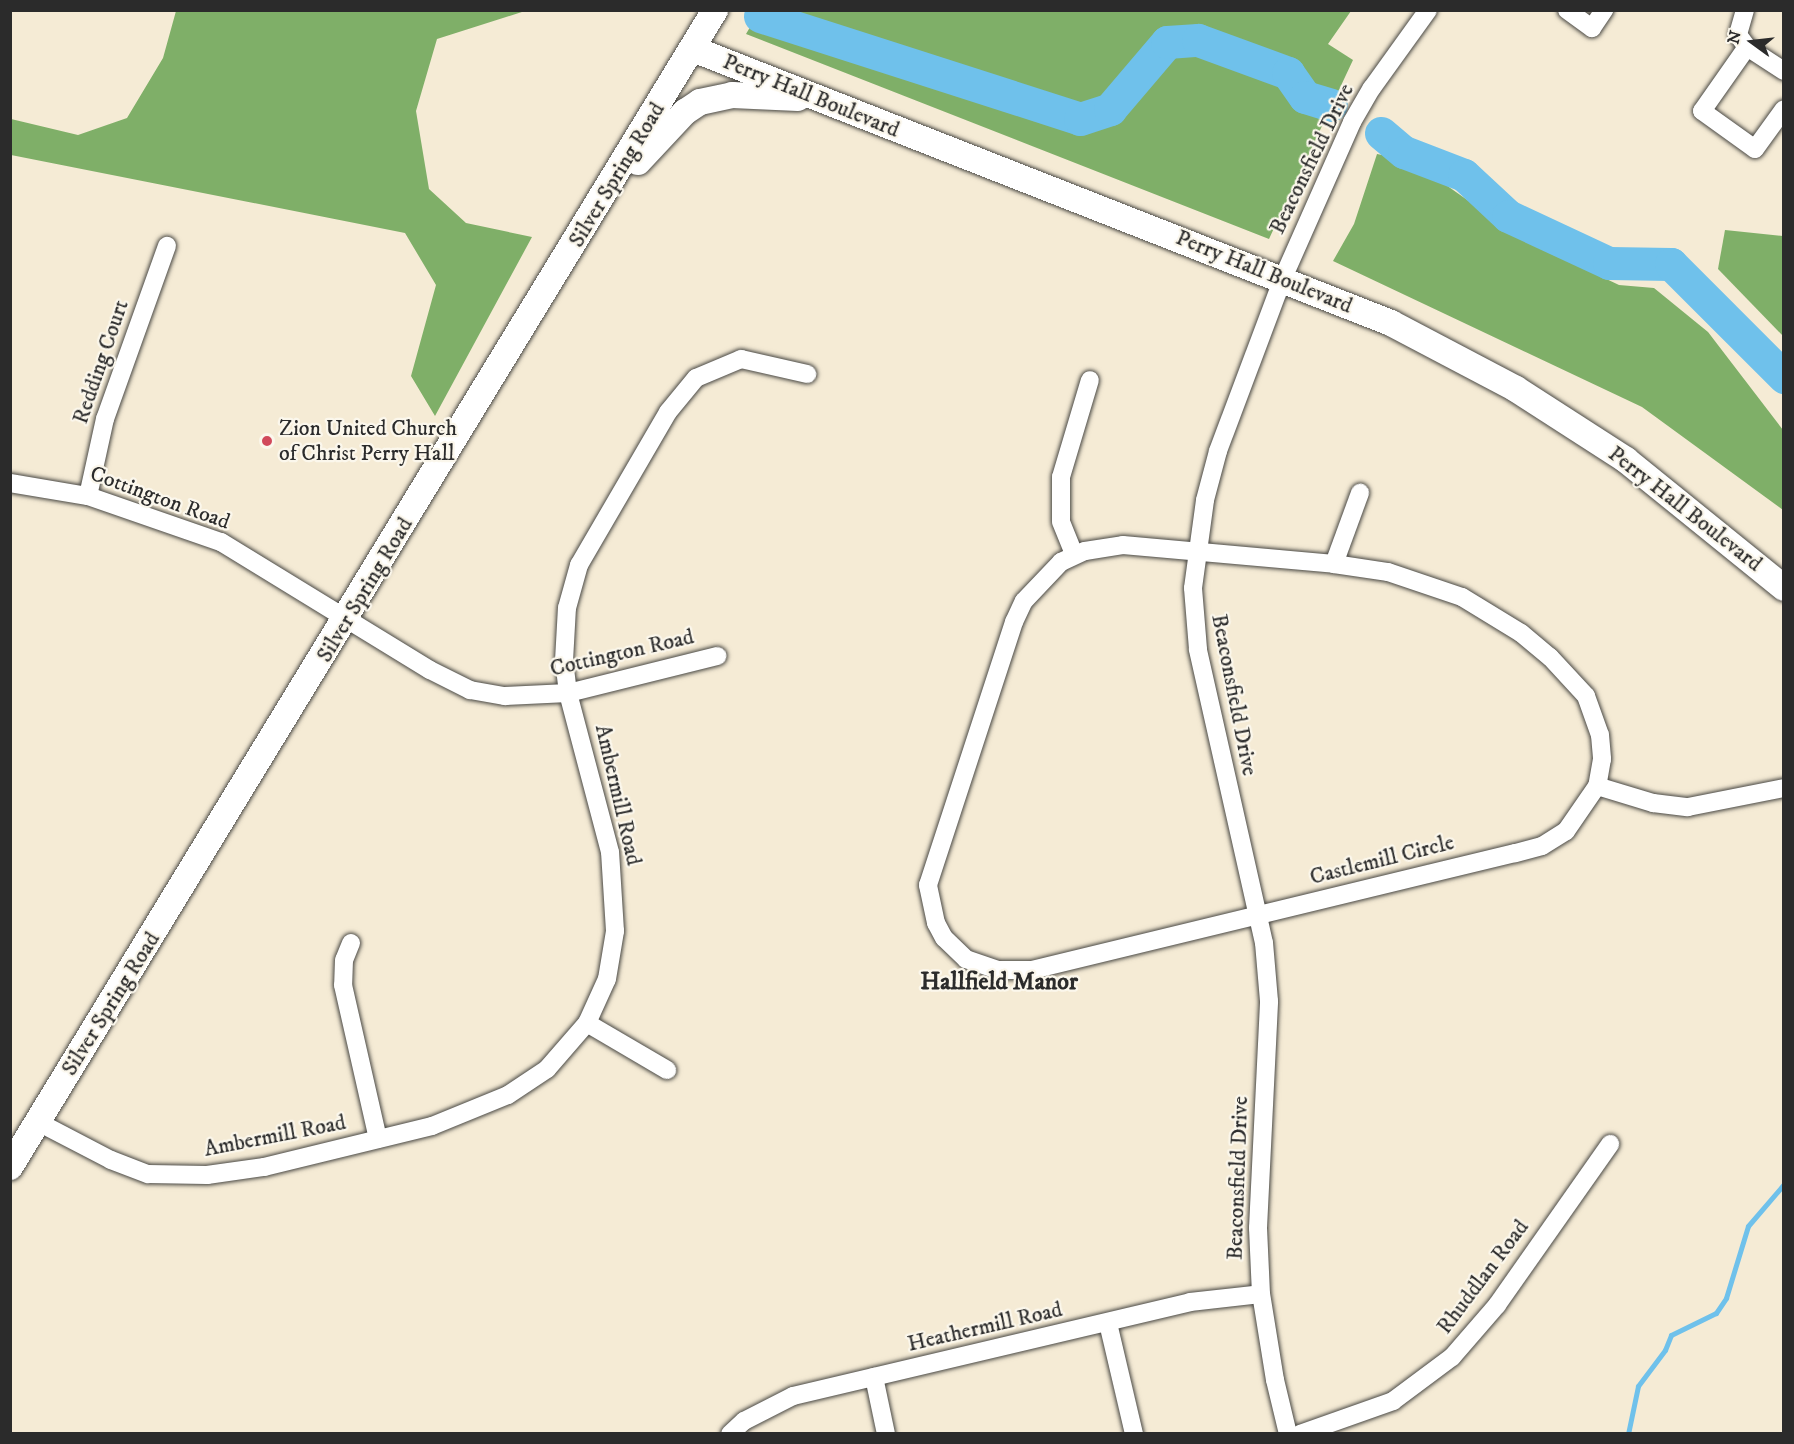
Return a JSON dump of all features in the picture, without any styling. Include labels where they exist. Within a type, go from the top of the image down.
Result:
[{"type":"main road","name":"Silver Spring Road","points":[[10,1167],[348,618],[715,10]]},
{"type":"main road","name":"Perry Hall Boulevard","points":[[693,49],[1283,278],[1391,323],[1459,357],[1571,423],[1675,496],[1784,588]]},
{"type":"main road","points":[[604,196],[685,112],[700,102],[732,95],[817,99]]},
{"type":"street","name":"Beaconsfield Drive","points":[[1288,1434],[1275,1380],[1261,1294],[1258,1228],[1269,1001],[1259,914],[1192,619],[1197,552],[1218,451],[1283,278],[1353,122],[1372,88],[1428,10]]},
{"type":"street","points":[[1567,10],[1592,28],[1604,10]]},
{"type":"street","points":[[1745,10],[1738,35],[1747,47],[1784,71]]},
{"type":"street","points":[[1747,47],[1702,111],[1755,148],[1784,109]]},
{"type":"street","name":"Redding Court","points":[[88,496],[105,419],[167,246]]},
{"type":"street","name":"Ambermill Road","points":[[39,1122],[111,1160],[148,1174],[170,1177],[264,1167],[378,1139],[465,1114],[516,1091],[547,1069],[588,1023],[613,956],[615,900],[600,804],[568,693],[564,633],[579,566],[668,412],[696,378],[725,363],[758,360],[807,374]]},
{"type":"street","points":[[1074,554],[1061,521],[1061,477],[1090,380]]},
{"type":"street","name":"Cottington Road","points":[[10,483],[88,496],[220,542],[430,670],[470,690],[504,696],[568,693],[718,656]]},
{"type":"street","points":[[1334,564],[1360,493]]},
{"type":"street","name":"Castlemill Circle","points":[[1123,545],[1334,564],[1388,572],[1462,597],[1499,618],[1550,657],[1574,679],[1596,715],[1602,759],[1597,786],[1566,831],[1542,846],[1033,970],[998,970],[966,958],[944,938],[936,924],[928,885],[1014,622],[1036,587],[1074,554],[1123,545]]},
{"type":"street","points":[[1597,786],[1653,803],[1688,807],[1784,788]]},
{"type":"street","points":[[351,943],[344,960],[343,985],[378,1139]]},
{"type":"street","points":[[588,1023],[667,1070]]},
{"type":"street","name":"Rhuddlan Road","points":[[1300,1434],[1385,1405],[1444,1364],[1497,1305],[1610,1144]]},
{"type":"street","name":"Heathermill Road","points":[[730,1434],[744,1420],[793,1396],[1191,1302],[1261,1294]]},
{"type":"street","points":[[1108,1323],[1134,1434]]},
{"type":"street","points":[[874,1377],[886,1434]]},
{"type":"green space","points":[[760,10],[1351,11],[1328,44],[1353,60],[1269,239],[746,34]]},
{"type":"green space","points":[[176,11],[525,11],[437,39],[416,111],[429,189],[466,223],[532,237],[435,416],[411,376],[436,285],[405,233],[11,155],[11,119],[78,135],[127,118],[163,58]]},
{"type":"green space","points":[[1377,154],[1412,161],[1524,240],[1619,285],[1654,288],[1708,332],[1783,430],[1783,510],[1642,407],[1333,261],[1354,224]]},
{"type":"green space","points":[[1725,230],[1783,236],[1783,336],[1718,269]]},
{"type":"waterway","points":[[760,16],[1080,119],[1110,109],[1167,42],[1198,40],[1288,73],[1305,97],[1331,105]]},
{"type":"waterway","points":[[1381,133],[1404,152],[1464,175],[1508,216],[1609,263],[1671,264],[1784,377]]},
{"type":"waterway","points":[[1628,1434],[1638,1386],[1665,1350],[1671,1335],[1716,1313],[1726,1298],[1748,1226],[1784,1184]]},
{"type":"place","name":"Zion United Church of Christ Perry Hall","points":[[267,441]]},
{"type":"district","name":"Hallfield Manor","points":[[999,983]]}]
